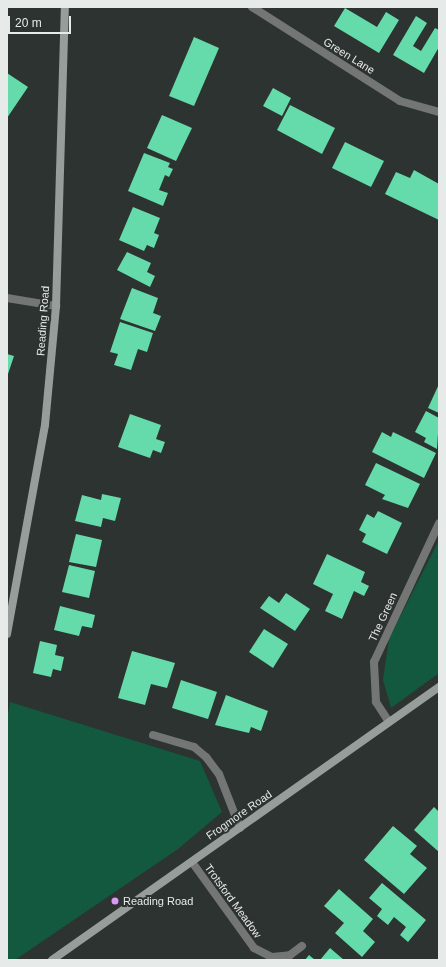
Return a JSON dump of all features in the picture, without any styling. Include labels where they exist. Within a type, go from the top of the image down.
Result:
[{"type":"main road","name":"Reading Road","points":[[7,634],[45,425],[56,306],[65,7]]},
{"type":"main road","name":"Frogmore Road","points":[[52,960],[439,687]]},
{"type":"street","name":"Green Lane","points":[[252,7],[400,100],[439,112]]},
{"type":"street","points":[[7,298],[56,306]]},
{"type":"street","name":"The Green","points":[[389,722],[376,702],[374,662],[439,523]]},
{"type":"street","points":[[153,735],[194,747],[206,757],[219,774],[240,828]]},
{"type":"street","name":"Trotsford Meadow","points":[[192,862],[254,948],[272,957],[290,955],[302,946]]},
{"type":"green space","points":[[439,540],[439,673],[391,708],[383,680],[389,639]]},
{"type":"green space","points":[[10,702],[200,761],[222,812],[178,849],[15,960],[7,960],[7,720]]},
{"type":"building","points":[[345,8],[377,27],[386,12],[399,20],[379,53],[334,26]]},
{"type":"building","points":[[416,16],[427,23],[413,46],[421,51],[435,28],[439,30],[439,47],[424,73],[393,55]]},
{"type":"building","points":[[194,37],[219,48],[194,106],[169,96]]},
{"type":"building","points":[[7,73],[28,87],[7,118]]},
{"type":"building","points":[[273,88],[291,98],[282,116],[263,106]]},
{"type":"building","points":[[290,105],[335,128],[322,154],[277,130]]},
{"type":"building","points":[[162,115],[192,128],[176,161],[147,148]]},
{"type":"building","points":[[345,142],[384,161],[371,187],[332,168]]},
{"type":"building","points":[[144,153],[170,163],[168,167],[173,169],[169,177],[165,175],[159,190],[168,193],[163,206],[128,191]]},
{"type":"building","points":[[414,170],[439,184],[439,220],[385,194],[396,172],[410,178]]},
{"type":"building","points":[[133,207],[160,218],[154,233],[159,235],[154,248],[147,245],[144,251],[119,240]]},
{"type":"building","points":[[127,252],[151,263],[147,272],[155,276],[150,287],[117,270]]},
{"type":"building","points":[[132,288],[158,298],[153,313],[161,316],[155,331],[120,319]]},
{"type":"building","points":[[120,322],[153,333],[147,352],[138,349],[131,370],[114,365],[118,354],[110,352]]},
{"type":"building","points":[[7,354],[14,356],[7,377]]},
{"type":"building","points":[[439,384],[439,413],[428,408]]},
{"type":"building","points":[[426,411],[439,418],[437,449],[424,442],[426,438],[415,432]]},
{"type":"building","points":[[130,414],[161,425],[156,439],[165,442],[161,453],[153,450],[150,458],[118,447]]},
{"type":"building","points":[[382,432],[391,437],[393,432],[436,453],[424,478],[372,452]]},
{"type":"building","points":[[376,463],[420,484],[408,508],[382,499],[385,495],[365,485]]},
{"type":"building","points":[[102,494],[121,498],[115,521],[103,518],[101,527],[75,521],[82,495],[101,500]]},
{"type":"building","points":[[378,511],[402,523],[387,554],[362,542],[366,534],[359,530],[367,514],[374,518]]},
{"type":"building","points":[[76,534],[102,540],[96,567],[69,562]]},
{"type":"building","points":[[327,554],[365,572],[361,582],[369,586],[364,596],[354,591],[342,619],[325,611],[333,594],[313,584]]},
{"type":"building","points":[[69,565],[95,571],[89,598],[62,592]]},
{"type":"building","points":[[286,593],[310,609],[295,631],[260,608],[269,596],[279,603]]},
{"type":"building","points":[[60,606],[95,615],[92,628],[82,626],[79,636],[54,630]]},
{"type":"building","points":[[264,629],[288,644],[273,668],[249,652]]},
{"type":"building","points":[[40,641],[57,645],[55,655],[64,657],[61,671],[53,669],[51,677],[33,673]]},
{"type":"building","points":[[132,651],[175,663],[167,688],[151,684],[145,705],[118,698]]},
{"type":"building","points":[[181,680],[217,692],[208,719],[172,708]]},
{"type":"building","points":[[226,695],[268,711],[261,731],[251,727],[249,733],[215,725]]},
{"type":"building","points":[[434,807],[439,812],[439,852],[414,830]]},
{"type":"building","points":[[393,826],[417,846],[410,854],[427,868],[404,894],[364,860]]},
{"type":"building","points":[[382,883],[426,920],[408,942],[400,935],[406,927],[394,917],[388,925],[377,916],[382,909],[369,898]]},
{"type":"building","points":[[339,889],[373,919],[363,931],[375,942],[362,957],[335,933],[344,923],[324,906]]},
{"type":"building","points":[[330,948],[344,960],[320,960]]},
{"type":"building","points":[[309,955],[315,960],[305,960]]},
{"type":"place","name":"Reading Road","points":[[115,901]]}]
